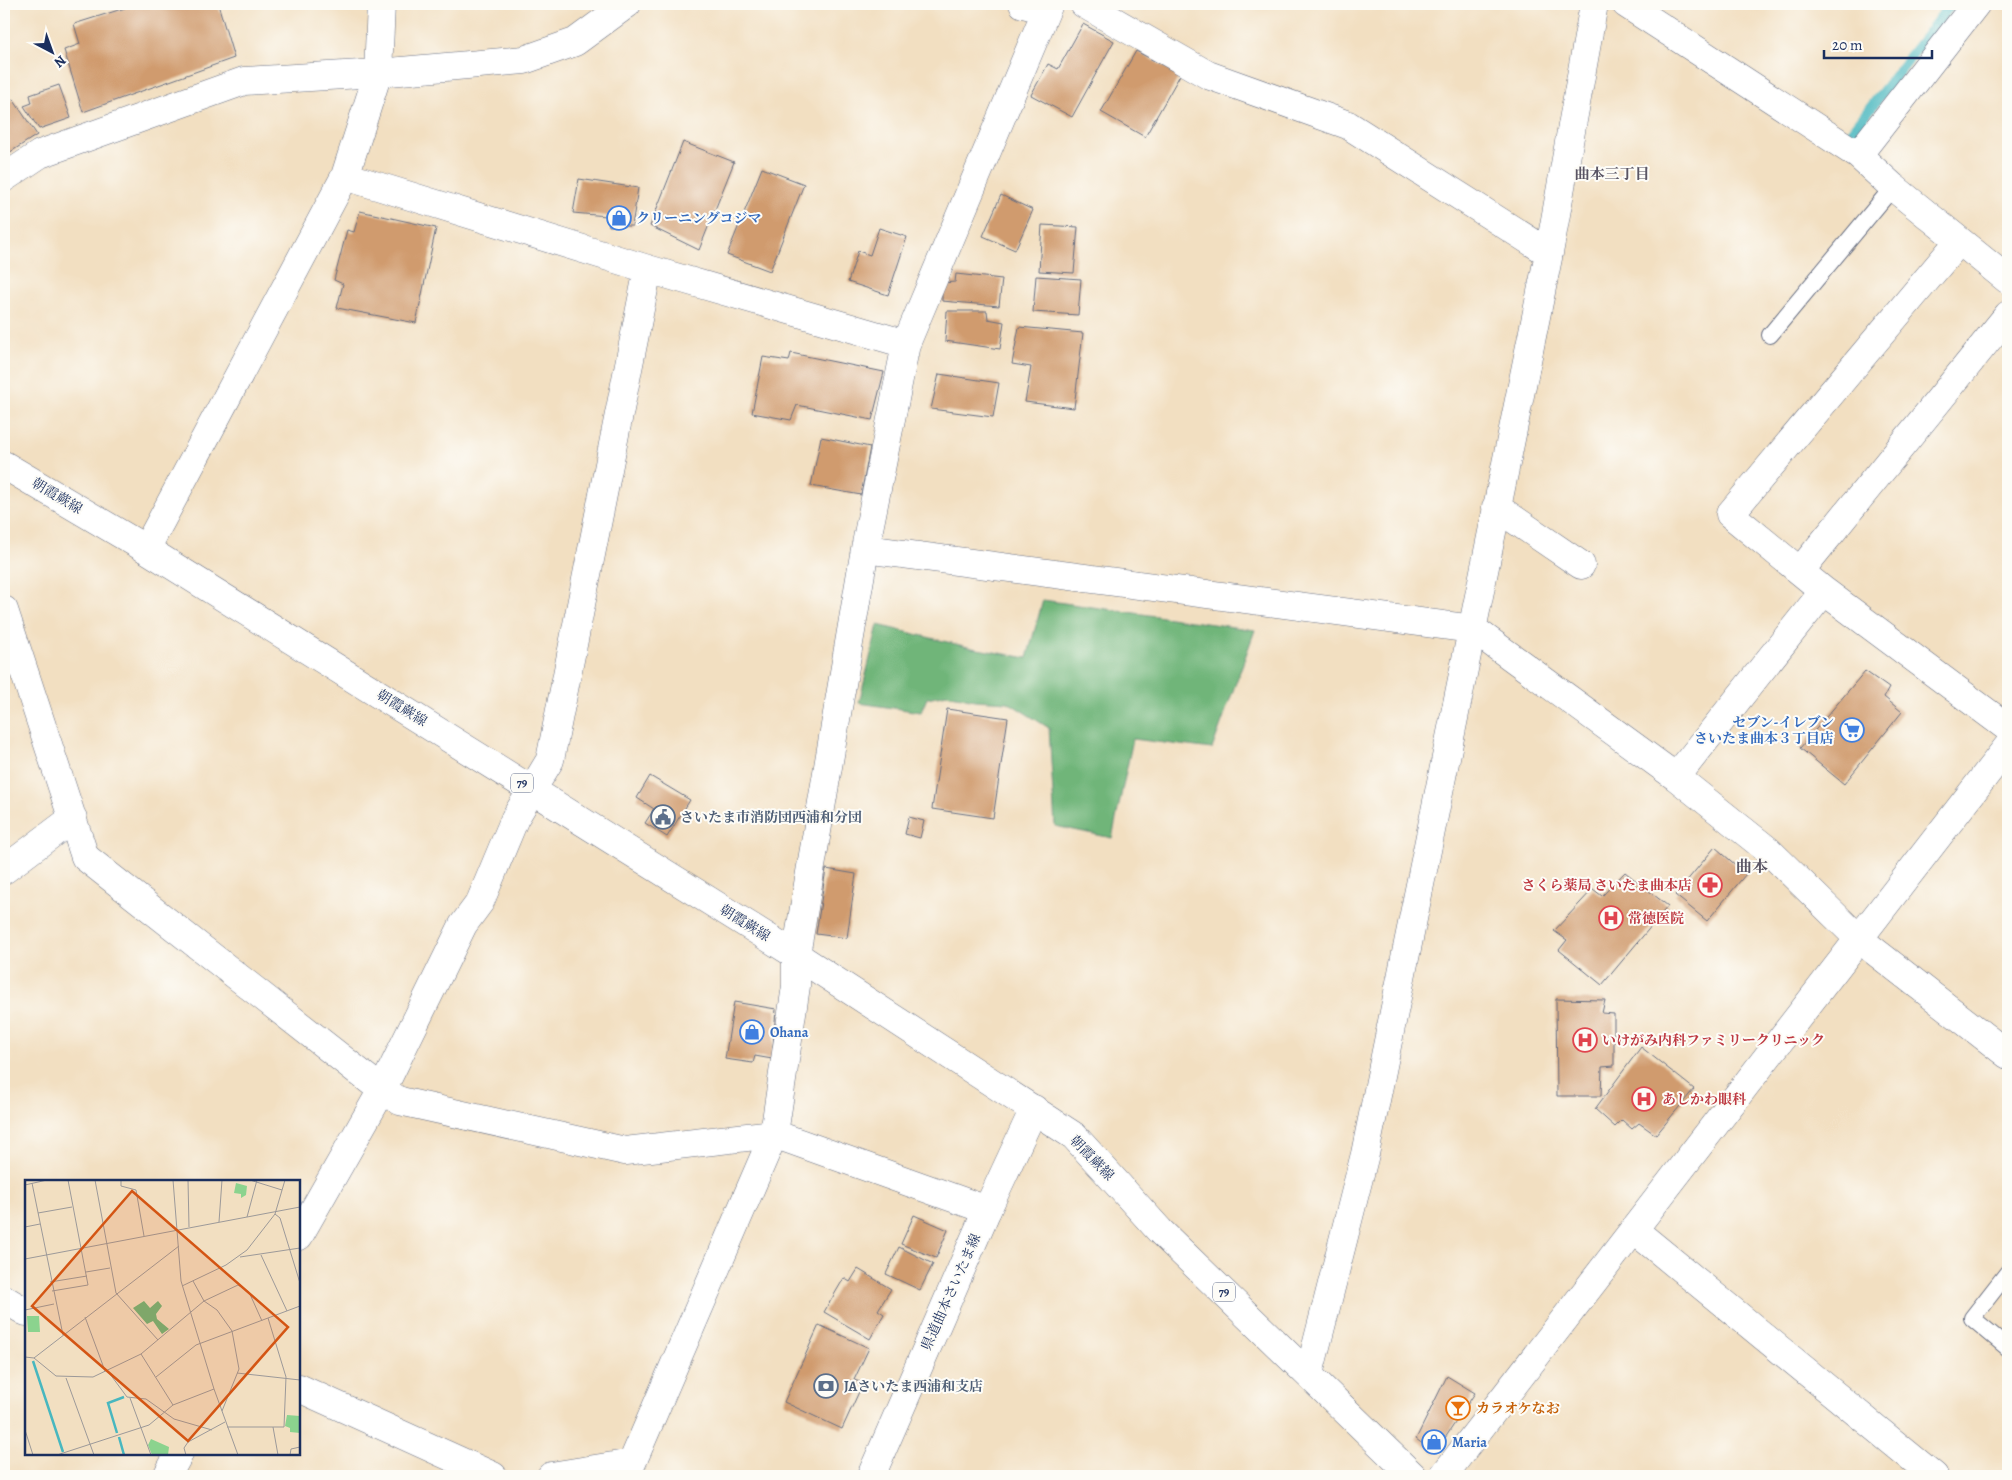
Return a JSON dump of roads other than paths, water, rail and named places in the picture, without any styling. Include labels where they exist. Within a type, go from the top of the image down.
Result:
[{"type":"street","points":[[146,549],[344,176],[378,73],[381,4]]},
{"type":"street","points":[[4,178],[40,154],[244,81],[378,73],[524,60],[575,42],[627,4]]},
{"type":"street","points":[[1084,4],[1208,75],[1348,125],[1549,253]]},
{"type":"street","points":[[1309,1374],[1365,1154],[1549,253],[1594,4]]},
{"type":"street","points":[[1626,4],[1858,154],[1893,187],[2008,280]]},
{"type":"street","points":[[1858,154],[1976,4]]},
{"type":"street","points":[[551,1476],[632,1463],[774,1134],[796,986],[796,955],[865,549],[906,344],[1040,6]]},
{"type":"street","points":[[344,176],[906,344]]},
{"type":"street","points":[[1959,241],[1730,514],[1824,591],[2008,728]]},
{"type":"street","points":[[300,1234],[382,1090],[463,925],[480,902],[516,818],[550,760],[648,268]]},
{"type":"street","points":[[1800,571],[2008,315]]},
{"type":"street","name":"朝霞蕨線","points":[[4,464],[146,549],[796,955],[1074,1136],[1160,1232],[1413,1476]]},
{"type":"street","points":[[1496,507],[1581,565]]},
{"type":"street","points":[[865,549],[1473,629],[1676,777],[1769,850],[1859,939],[2008,1055]]},
{"type":"street","points":[[1676,777],[1824,591]]},
{"type":"street","points":[[4,610],[85,857],[382,1090],[400,1102],[625,1152],[774,1134],[987,1210]]},
{"type":"street","points":[[1443,1476],[2008,746]]},
{"type":"street","points":[[4,870],[73,818]]},
{"type":"street","name":"県道曲本さいたま線","points":[[871,1476],[987,1210],[1034,1109]]},
{"type":"street","points":[[1634,1230],[1934,1476]]},
{"type":"street","points":[[4,1299],[25,1311]]},
{"type":"street","points":[[300,1388],[493,1476]]},
{"type":"street","points":[[167,1476],[178,1455]]},
{"type":"lane","points":[[1770,335],[1893,187]]},
{"type":"lane","points":[[2008,1272],[1972,1318],[2008,1348]]},
{"type":"waterway","points":[[1848,137],[1951,4]]},
{"type":"place","name":"クリーニングコジマ","points":[[619,218]]},
{"type":"place","name":"セブン-イレブン さいたま曲本３丁目店","points":[[1852,730]]},
{"type":"place","name":"さいたま市消防団西浦和分団","points":[[663,817]]},
{"type":"place","name":"さくら薬局 さいたま曲本店","points":[[1710,885]]},
{"type":"place","name":"常徳医院","points":[[1611,918]]},
{"type":"place","name":"Ohana","points":[[752,1032]]},
{"type":"place","name":"いけがみ内科ファミリークリニック","points":[[1585,1040]]},
{"type":"place","name":"あしかわ眼科","points":[[1644,1099]]},
{"type":"place","name":"JAさいたま西浦和支店","points":[[826,1386]]},
{"type":"place","name":"カラオケなお","points":[[1458,1408]]},
{"type":"place","name":"Maria","points":[[1434,1442]]},
{"type":"district","name":"曲本三丁目","points":[[1612,174]]},
{"type":"district","name":"曲本","points":[[1752,867]]}]
